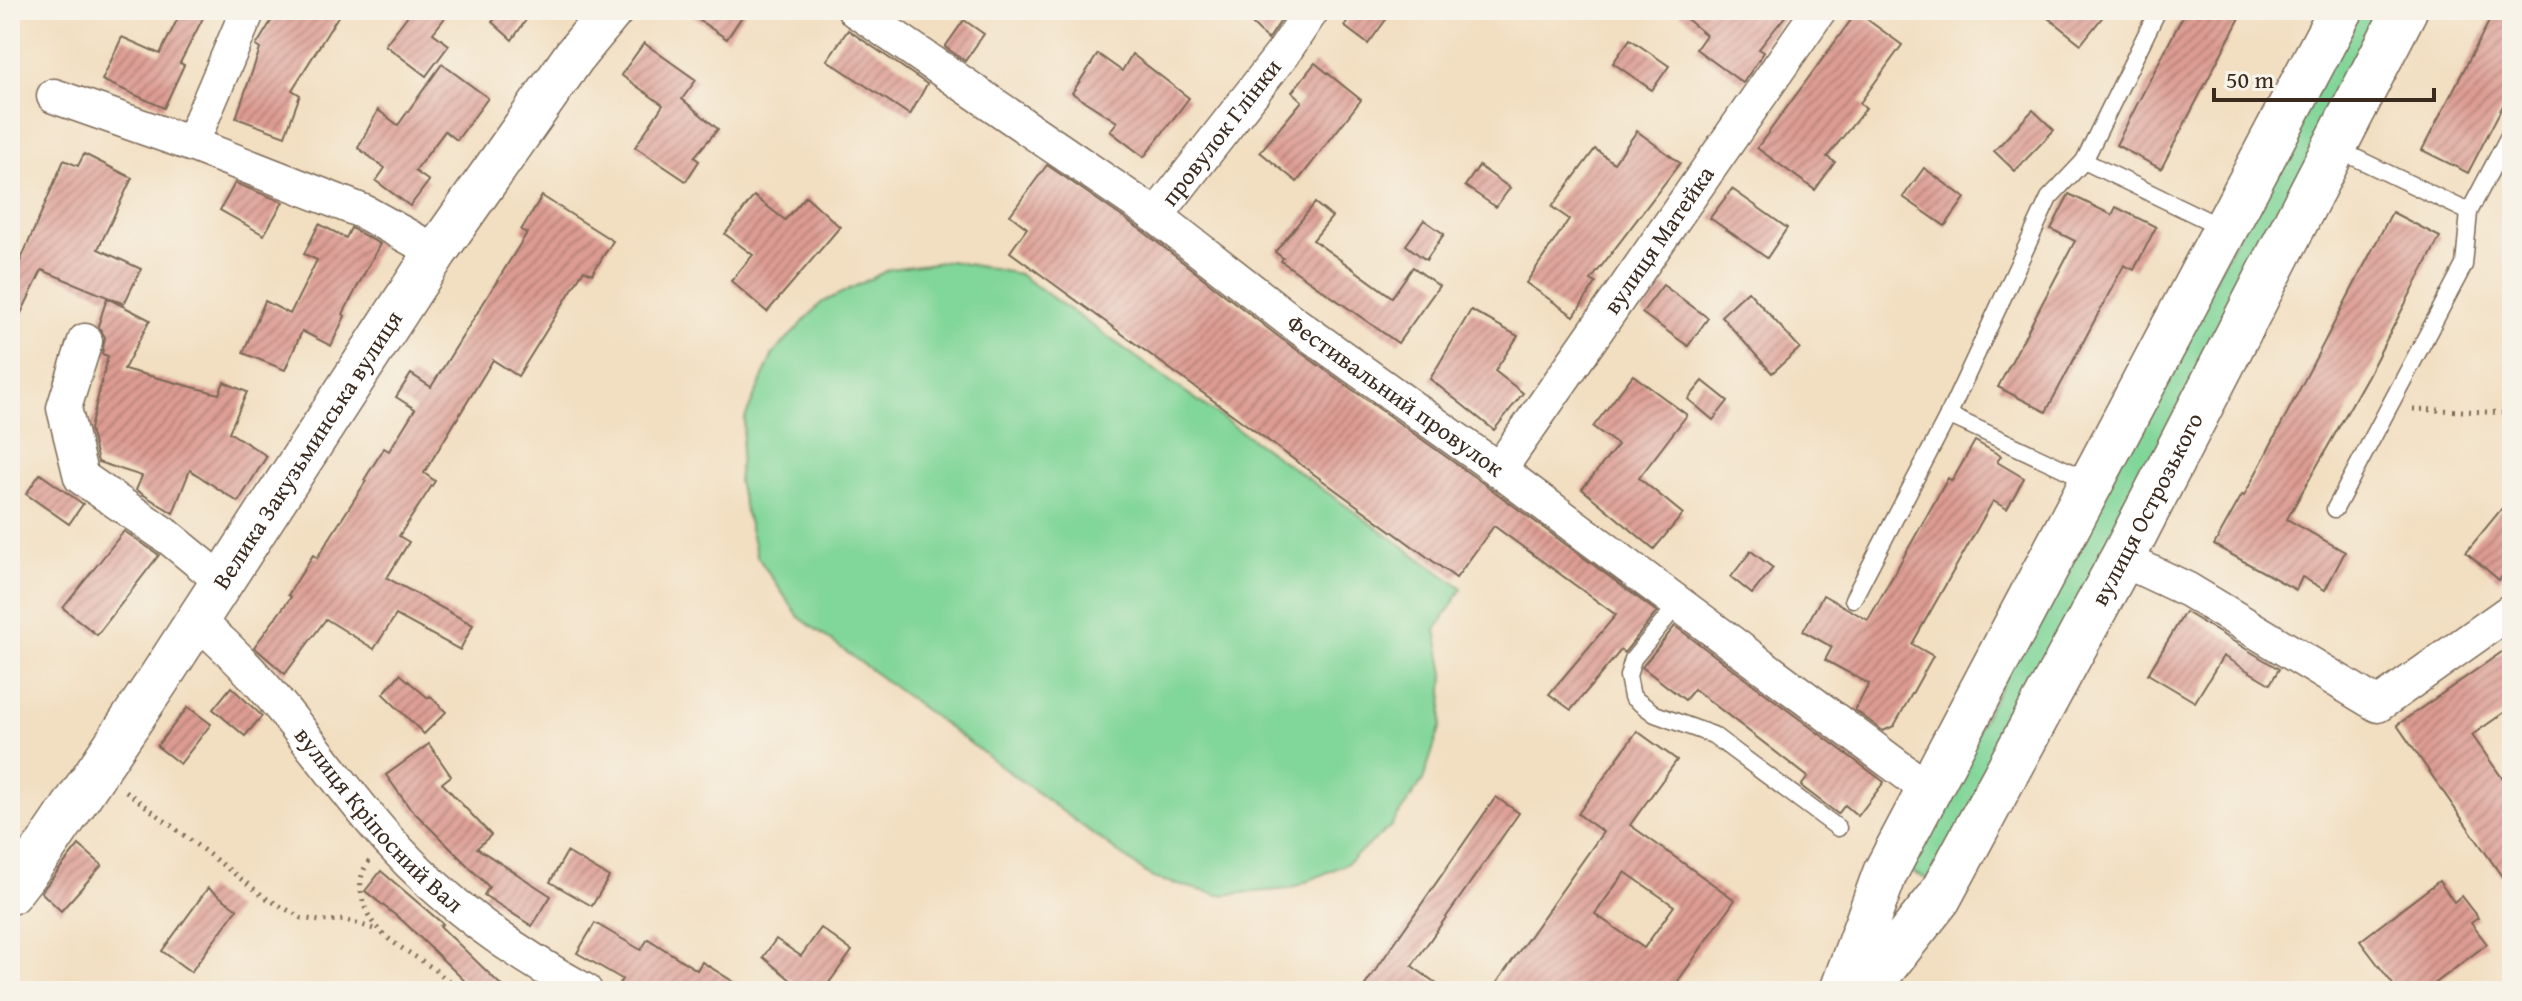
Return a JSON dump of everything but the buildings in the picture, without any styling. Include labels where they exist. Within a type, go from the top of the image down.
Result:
[{"type":"main road","points":[[1842,991],[1885,873],[2341,10]]},
{"type":"main road","name":"вулиця Острозького","points":[[1865,991],[1939,898],[2122,559],[2405,10]]},
{"type":"main road","points":[[1885,873],[1893,889],[1906,899],[1923,903],[1939,898]]},
{"type":"street","points":[[191,144],[248,10]]},
{"type":"street","name":"Велика Закузьминська вулиця","points":[[10,893],[197,621],[436,252],[575,55],[612,10]]},
{"type":"street","name":"Фестивальний провулок","points":[[855,10],[1156,216],[1291,321],[1499,470],[1929,790]]},
{"type":"street","name":"провулок Глінки","points":[[1156,216],[1283,53],[1312,10]]},
{"type":"street","name":"вулиця Матейка","points":[[1499,470],[1819,10]]},
{"type":"street","points":[[54,96],[191,144],[364,212],[436,252]]},
{"type":"street","points":[[85,341],[64,408],[81,477],[171,539],[222,581]]},
{"type":"street","points":[[2122,559],[2188,590],[2378,705],[2512,610]]},
{"type":"street","name":"вулиця Кріпосний Вал","points":[[197,621],[220,639],[256,680],[389,840],[461,911],[527,959],[585,991]]},
{"type":"lane","points":[[1853,599],[1948,415],[2049,198],[2084,161],[2158,10]]},
{"type":"lane","points":[[2335,509],[2464,265],[2469,212],[2512,130]]},
{"type":"lane","points":[[2334,148],[2469,212]]},
{"type":"lane","points":[[2084,161],[2224,228]]},
{"type":"lane","points":[[1948,415],[2092,482]]},
{"type":"lane","points":[[1678,604],[1633,659],[1628,676],[1632,697],[1655,714],[1713,735],[1838,828]]},
{"type":"path","points":[[2389,408],[2512,413]]},
{"type":"path","points":[[98,769],[266,898],[302,918],[346,920],[377,930],[461,991]]},
{"type":"path","points":[[377,930],[365,914],[360,889],[361,872],[372,855],[389,840]]},
{"type":"green space","points":[[2356,10],[2392,10],[1938,885],[1905,868]]},
{"type":"green space","points":[[950,261],[1019,274],[1462,588],[1436,630],[1444,674],[1441,725],[1423,780],[1390,827],[1346,864],[1290,889],[1219,895],[1153,878],[799,617],[757,556],[738,482],[745,418],[773,354],[821,303],[890,269]]}]
